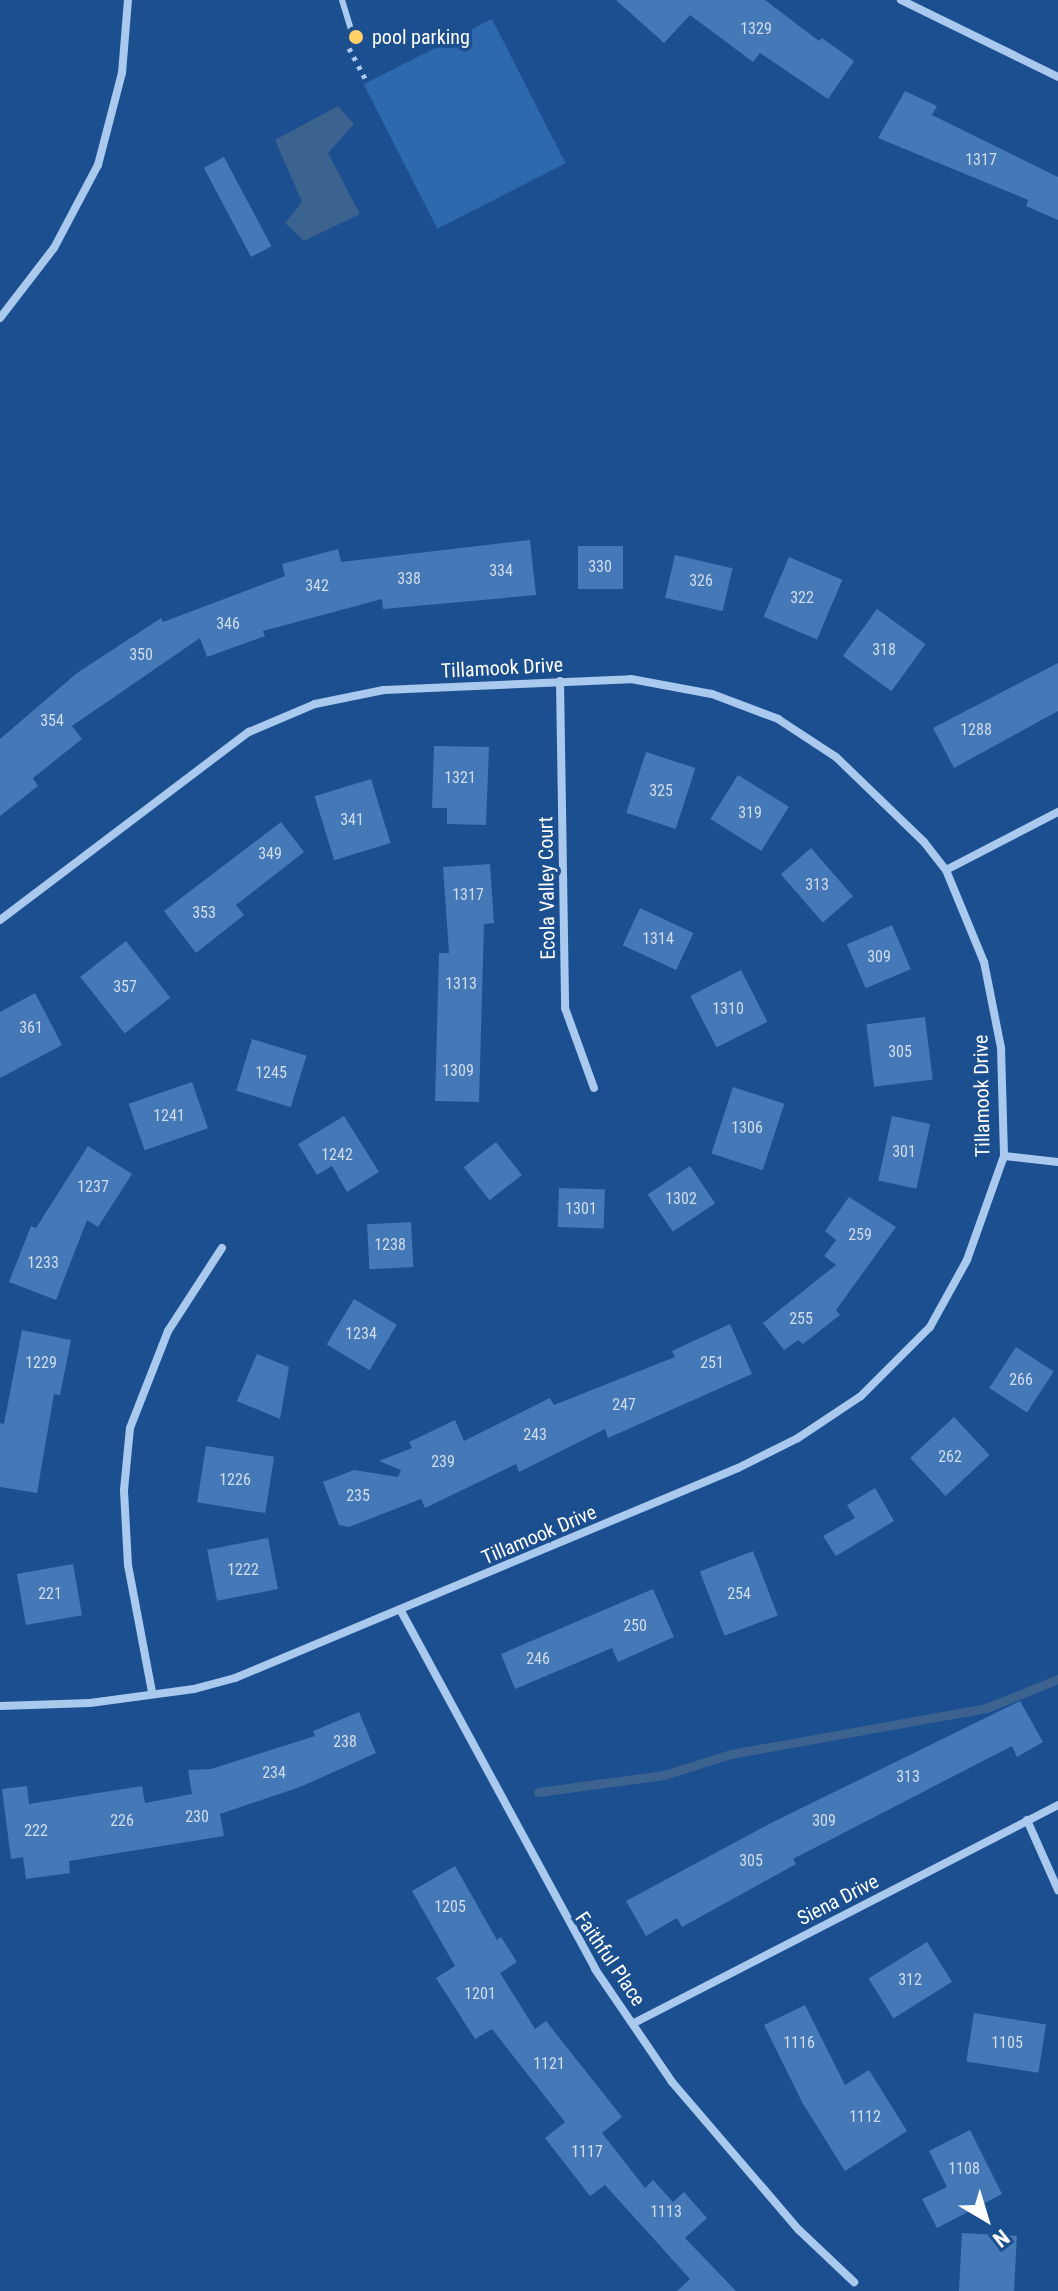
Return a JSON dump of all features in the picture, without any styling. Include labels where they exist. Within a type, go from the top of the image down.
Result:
[{"type":"street","points":[[0,318],[54,248],[98,165],[122,73],[128,0]]},
{"type":"street","points":[[901,0],[1058,77]]},
{"type":"street","name":"Tillamook Drive","points":[[0,920],[249,732],[315,704],[384,690],[631,679],[712,694],[778,719],[836,757],[879,795],[946,870],[984,962],[1001,1048],[1004,1156],[967,1260],[930,1327],[861,1396],[738,1468],[235,1678],[194,1689],[152,1692],[90,1703],[0,1706]]},
{"type":"street","name":"Ecola Valley Court","points":[[560,681],[565,1008],[594,1088]]},
{"type":"street","points":[[946,870],[1058,812]]},
{"type":"street","points":[[1004,1156],[1058,1162]]},
{"type":"street","points":[[152,1692],[128,1565],[124,1490],[130,1428],[168,1331],[222,1248]]},
{"type":"street","name":"Faithful Place","points":[[401,1611],[560,1911],[672,2082],[727,2148],[854,2282]]},
{"type":"street","name":"Siena Drive","points":[[634,2023],[1058,1805]]},
{"type":"street","points":[[1027,1820],[1058,1890]]},
{"type":"lane","points":[[342,0],[351,30]]},
{"type":"path","points":[[358,65],[367,82]]},
{"type":"shaded area","points":[[492,19],[566,163],[437,229],[364,84]]},
{"type":"shaded area","points":[[338,106],[354,124],[328,153],[360,214],[304,241],[285,223],[302,202],[275,140]]},
{"type":"building","points":[[616,0],[765,0],[819,41],[822,38],[854,61],[828,99],[760,53],[753,62],[690,15],[664,43]]},
{"type":"building","points":[[905,91],[937,106],[932,115],[1058,177],[1058,220],[1026,206],[1028,200],[878,138]]},
{"type":"building","points":[[224,157],[271,246],[251,257],[204,168]]},
{"type":"building","points":[[530,540],[536,595],[383,609],[382,599],[263,631],[265,636],[207,657],[200,638],[72,726],[82,739],[33,778],[38,786],[0,816],[0,739],[77,673],[161,618],[163,622],[285,576],[282,564],[338,549],[341,562]]},
{"type":"building","points":[[578,546],[623,546],[623,589],[578,589]]},
{"type":"building","points":[[675,555],[732,568],[723,611],[665,598]]},
{"type":"building","points":[[789,557],[842,580],[817,639],[764,617]]},
{"type":"building","points":[[877,609],[926,644],[891,691],[843,656]]},
{"type":"building","points":[[1058,663],[1058,711],[954,768],[933,728]]},
{"type":"building","points":[[434,746],[489,747],[486,825],[447,824],[447,808],[432,808]]},
{"type":"building","points":[[646,752],[695,768],[676,829],[626,813]]},
{"type":"building","points":[[738,775],[789,807],[761,851],[710,819]]},
{"type":"building","points":[[371,779],[391,843],[334,860],[315,796]]},
{"type":"building","points":[[281,822],[304,852],[236,905],[244,915],[196,953],[164,911]]},
{"type":"building","points":[[811,848],[853,896],[823,923],[781,874]]},
{"type":"building","points":[[490,864],[494,923],[484,924],[479,1102],[435,1101],[439,953],[449,953],[443,867]]},
{"type":"building","points":[[640,908],[693,933],[676,970],[623,945]]},
{"type":"building","points":[[892,925],[911,969],[866,988],[847,944]]},
{"type":"building","points":[[126,941],[170,998],[125,1033],[80,977]]},
{"type":"building","points":[[741,970],[767,1022],[717,1048],[690,996]]},
{"type":"building","points":[[35,993],[62,1045],[0,1078],[0,1012]]},
{"type":"building","points":[[925,1017],[933,1080],[874,1087],[866,1024]]},
{"type":"building","points":[[252,1039],[307,1056],[291,1107],[236,1091]]},
{"type":"building","points":[[192,1082],[208,1128],[145,1150],[129,1104]]},
{"type":"building","points":[[733,1087],[784,1104],[763,1170],[711,1154]]},
{"type":"building","points":[[344,1116],[379,1172],[347,1192],[332,1166],[317,1175],[298,1144]]},
{"type":"building","points":[[892,1116],[930,1124],[916,1189],[878,1181]]},
{"type":"building","points":[[496,1142],[522,1175],[490,1200],[464,1167]]},
{"type":"building","points":[[88,1146],[132,1174],[98,1227],[87,1220],[56,1300],[9,1282],[31,1226],[36,1228]]},
{"type":"building","points":[[690,1166],[715,1203],[673,1232],[648,1195]]},
{"type":"building","points":[[559,1188],[605,1190],[604,1229],[558,1227]]},
{"type":"building","points":[[849,1197],[896,1227],[836,1310],[840,1315],[803,1344],[798,1340],[784,1350],[763,1323],[836,1265],[824,1256],[836,1240],[825,1231]]},
{"type":"building","points":[[411,1222],[413,1267],[369,1269],[367,1224]]},
{"type":"building","points":[[354,1299],[397,1325],[370,1370],[327,1344]]},
{"type":"building","points":[[730,1324],[752,1374],[608,1438],[605,1429],[519,1472],[516,1464],[425,1508],[421,1499],[349,1527],[339,1525],[323,1482],[354,1470],[398,1477],[401,1470],[379,1461],[412,1448],[409,1442],[455,1420],[464,1441],[550,1398],[554,1405],[675,1357],[672,1351]]},
{"type":"building","points":[[22,1330],[71,1340],[60,1395],[54,1394],[37,1493],[0,1487],[0,1423],[4,1424]]},
{"type":"building","points":[[1016,1347],[1054,1372],[1027,1413],[989,1388]]},
{"type":"building","points":[[257,1354],[289,1367],[280,1419],[237,1401]]},
{"type":"building","points":[[954,1417],[989,1455],[946,1496],[910,1458]]},
{"type":"building","points":[[206,1446],[274,1457],[265,1513],[197,1502]]},
{"type":"building","points":[[875,1488],[894,1521],[836,1556],[823,1536],[855,1518],[847,1505]]},
{"type":"building","points":[[268,1538],[278,1589],[217,1601],[207,1550]]},
{"type":"building","points":[[753,1551],[778,1615],[725,1636],[700,1571]]},
{"type":"building","points":[[73,1564],[82,1615],[26,1625],[17,1574]]},
{"type":"building","points":[[653,1589],[674,1637],[618,1662],[612,1648],[515,1689],[501,1654]]},
{"type":"building","points":[[1020,1701],[1043,1742],[1017,1757],[1012,1746],[793,1859],[796,1864],[682,1927],[677,1918],[646,1936],[626,1901],[773,1822]]},
{"type":"building","points":[[359,1712],[376,1753],[300,1787],[220,1814],[224,1836],[69,1861],[70,1873],[26,1879],[23,1857],[11,1859],[2,1789],[27,1786],[29,1804],[142,1786],[145,1803],[192,1794],[188,1770],[211,1769],[315,1736],[313,1731]]},
{"type":"building","points":[[455,1866],[497,1940],[501,1937],[517,1962],[500,1973],[535,2029],[546,2021],[622,2117],[602,2133],[645,2188],[653,2180],[673,2202],[684,2192],[707,2218],[685,2238],[736,2291],[677,2291],[690,2279],[605,2185],[590,2196],[545,2138],[565,2122],[492,2029],[475,2039],[436,1978],[455,1966],[412,1891]]},
{"type":"building","points":[[927,1942],[952,1982],[893,2018],[868,1979]]},
{"type":"building","points":[[805,2005],[845,2085],[869,2070],[907,2131],[845,2171],[803,2104],[764,2025]]},
{"type":"building","points":[[974,2013],[1046,2024],[1038,2073],[966,2061]]},
{"type":"building","points":[[970,2130],[1002,2194],[937,2228],[922,2199],[947,2187],[929,2151]]},
{"type":"building","points":[[962,2233],[1017,2236],[1014,2291],[959,2291]]},
{"type":"waterway","points":[[538,1792],[664,1775],[731,1754],[986,1708],[1058,1679]]},
{"type":"place","name":"pool parking","points":[[356,37]]}]
